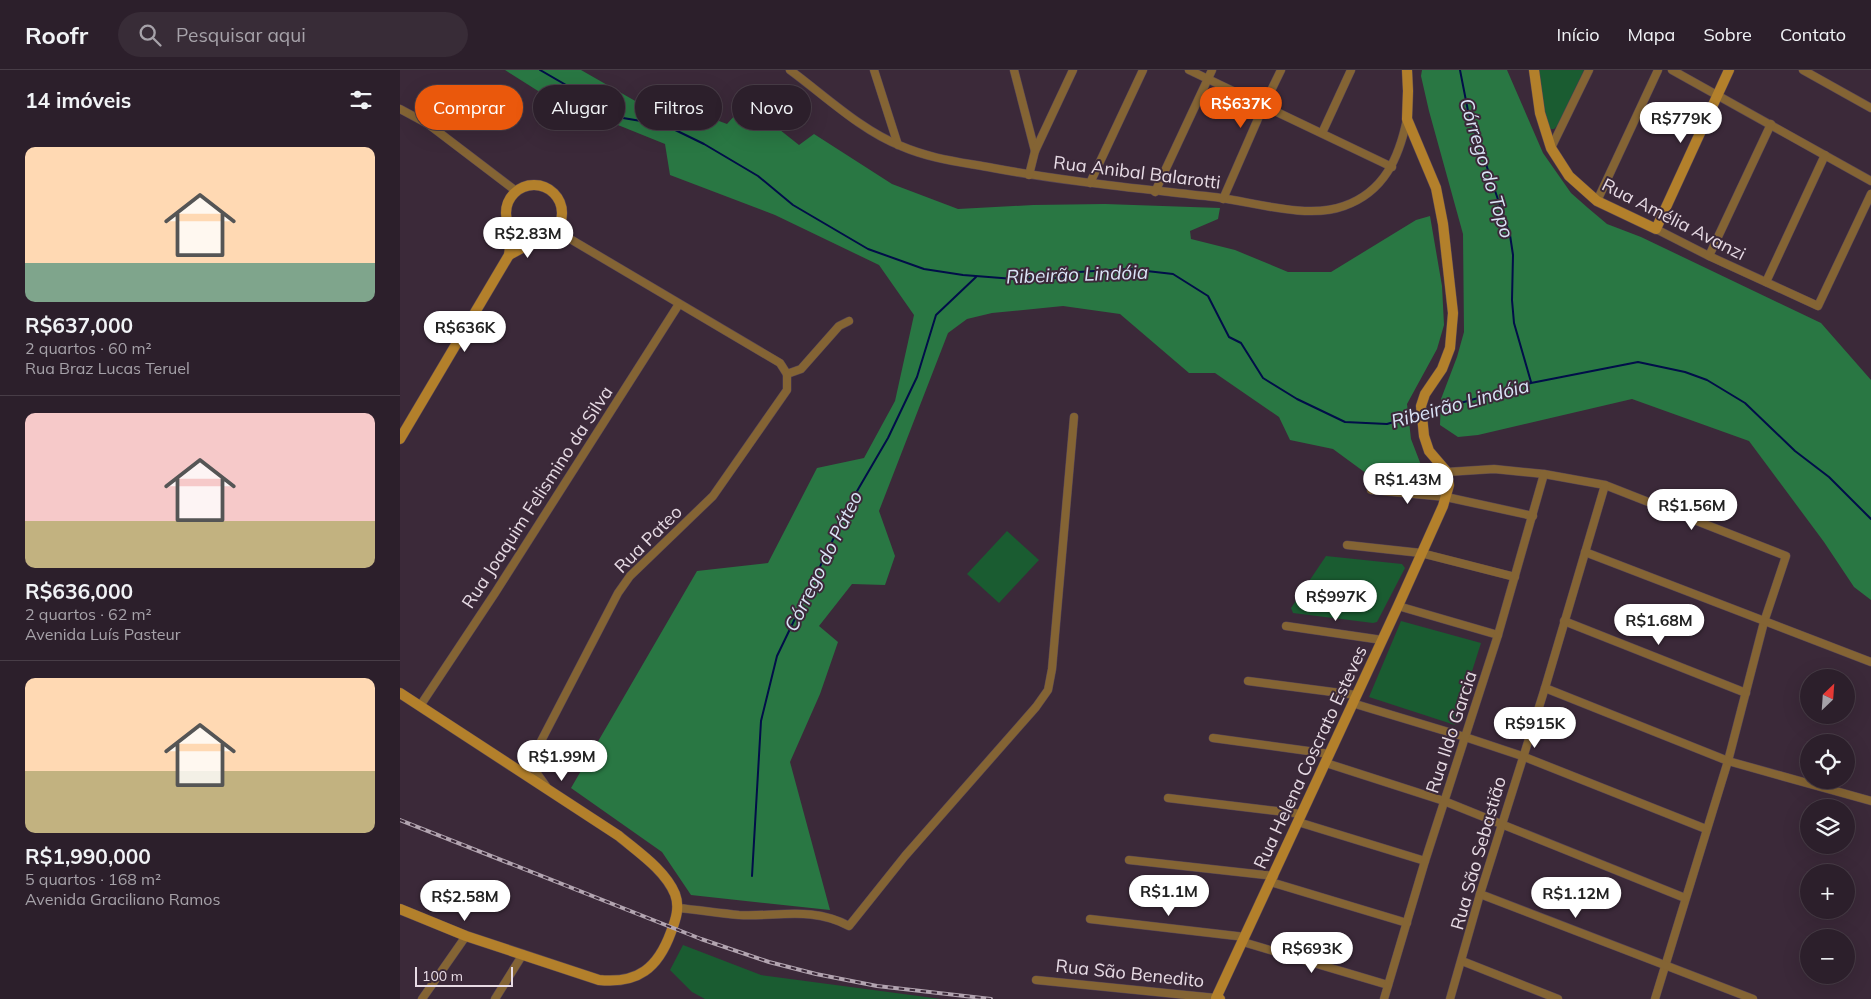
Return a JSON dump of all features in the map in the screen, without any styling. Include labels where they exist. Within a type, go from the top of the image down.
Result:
[{"type":"street","name":"Rua Anibal Balarotti","points":[[790,70],[874,133],[898,145],[932,158],[1090,183],[1223,199],[1252,205],[1297,209],[1336,209],[1365,196],[1387,174],[1401,146],[1407,120],[1408,91],[1406,70]]},
{"type":"street","points":[[874,70],[898,145]]},
{"type":"street","points":[[1014,70],[1035,151]]},
{"type":"street","points":[[1029,174],[1035,151],[1073,70]]},
{"type":"street","points":[[1090,183],[1143,70]]},
{"type":"street","points":[[1190,70],[1392,167]]},
{"type":"street","points":[[1155,192],[1212,70]]},
{"type":"street","points":[[1223,199],[1281,70]]},
{"type":"street","points":[[1322,133],[1351,70]]},
{"type":"street","name":"Rua Amélia Avanzi","points":[[1534,70],[1540,113],[1551,148],[1569,176],[1597,201],[1709,256],[1818,306],[1871,194]]},
{"type":"street","points":[[1551,148],[1589,70]]},
{"type":"street","points":[[1597,201],[1658,70]]},
{"type":"street","points":[[1672,70],[1871,180]]},
{"type":"street","points":[[1656,229],[1729,70]]},
{"type":"street","points":[[1803,70],[1871,108]]},
{"type":"street","points":[[400,109],[428,124],[516,191]]},
{"type":"street","points":[[1407,120],[1436,188],[1443,224],[1453,314],[1450,348],[1442,369],[1425,394],[1421,406],[1429,451],[1447,472],[1494,468],[1544,474],[1605,485],[1786,556],[1764,622],[1728,761],[1655,999]]},
{"type":"street","points":[[1709,256],[1771,124]]},
{"type":"street","points":[[1766,282],[1825,155]]},
{"type":"street","points":[[509,255],[535,241],[550,236],[560,222],[562,212],[560,203],[555,195],[547,189],[538,186],[528,186],[516,191],[507,204],[507,222],[512,231],[520,237],[535,241]]},
{"type":"street","points":[[555,230],[780,363],[787,374],[801,369],[839,326],[849,321]]},
{"type":"street","points":[[400,439],[509,255],[512,231]]},
{"type":"street","name":"Rua Joaquim Felismino da Silva","points":[[420,706],[495,593],[679,304]]},
{"type":"street","name":"Rua Pateo","points":[[546,786],[528,758],[531,752],[540,745],[618,593],[630,576],[713,496],[787,390],[787,374]]},
{"type":"street","points":[[678,908],[740,915],[814,914],[827,916],[849,926],[905,856],[1036,707],[1048,690],[1052,669],[1074,417]]},
{"type":"street","name":"Rua Helena Coscrato Esteves","points":[[1218,999],[1446,497],[1449,485],[1447,472]]},
{"type":"street","name":"Rua Ildo Garcia","points":[[1384,999],[1425,861],[1498,635],[1544,474]]},
{"type":"street","name":"Rua São Sebastião","points":[[1450,999],[1480,894],[1545,688],[1605,485]]},
{"type":"street","points":[[1371,490],[1446,497],[1533,516]]},
{"type":"street","points":[[1346,545],[1421,553],[1515,577]]},
{"type":"street","points":[[1585,552],[1871,662]]},
{"type":"street","points":[[1398,606],[1498,635]]},
{"type":"street","points":[[1564,621],[1746,693]]},
{"type":"street","points":[[1286,626],[1382,640]]},
{"type":"street","points":[[1248,681],[1354,699],[1522,756],[1706,829]]},
{"type":"street","points":[[1545,688],[1728,761],[1871,801]]},
{"type":"street","points":[[400,693],[546,786],[619,836],[650,862],[670,885],[675,893],[678,908],[677,916],[659,958],[647,969],[628,979],[617,981],[599,980],[466,936],[400,909]]},
{"type":"street","points":[[1213,738],[1328,758],[1502,823],[1685,898]]},
{"type":"street","points":[[1168,798],[1300,818],[1425,861]]},
{"type":"street","points":[[1129,860],[1272,879],[1406,923]]},
{"type":"street","points":[[1480,894],[1754,999]]},
{"type":"street","points":[[1090,919],[1244,939],[1388,985]]},
{"type":"street","points":[[422,999],[466,936]]},
{"type":"street","points":[[495,999],[523,954]]},
{"type":"street","points":[[1462,961],[1558,999]]},
{"type":"street","name":"Rua São Benedito","points":[[1036,980],[1218,999]]},
{"type":"green space","points":[[505,70],[581,70],[607,85],[533,85],[533,88]]},
{"type":"green space","points":[[1422,70],[1507,70],[1543,153],[1571,193],[1588,208],[1607,224],[1641,237],[1821,323],[1871,380],[1871,600],[1854,587],[1824,542],[1749,441],[1632,399],[1478,435],[1458,437],[1440,425],[1441,399],[1464,332],[1463,234],[1429,111],[1421,76]]},
{"type":"green space","points":[[1536,70],[1584,70],[1558,125],[1554,129],[1546,129]]},
{"type":"green space","points":[[625,95],[635,101],[635,130],[722,130],[722,122],[727,124],[732,118],[732,130],[780,130],[799,145],[814,134],[892,184],[958,209],[1105,204],[1220,208],[1218,219],[1190,231],[1191,239],[1235,250],[1288,272],[1331,272],[1416,220],[1430,216],[1442,286],[1444,325],[1437,349],[1407,404],[1411,439],[1426,478],[1378,482],[1333,449],[1290,440],[1279,417],[1215,373],[1189,373],[1120,314],[1063,306],[992,313],[967,319],[948,333],[879,511],[895,556],[885,585],[852,584],[819,626],[838,642],[820,694],[790,762],[830,910],[691,895],[662,852],[571,788],[697,571],[768,563],[817,468],[864,458],[895,401],[914,315],[879,265],[775,215],[670,175],[665,144],[625,128]]},
{"type":"green space","points":[[1007,531],[1039,560],[999,603],[967,574]]},
{"type":"green space","points":[[1326,556],[1402,564],[1405,568],[1377,622],[1293,613],[1291,608]]},
{"type":"green space","points":[[1401,621],[1481,643],[1455,725],[1369,697]]},
{"type":"green space","points":[[683,945],[761,975],[941,999],[705,999],[692,992],[670,970]]},
{"type":"waterway","name":"Ribeirão Lindóia","points":[[540,70],[623,118],[665,125],[704,144],[758,176],[793,205],[868,249],[924,269],[963,275],[1014,279],[1056,278],[1078,272],[1129,269],[1173,274],[1208,296],[1229,337],[1241,343],[1263,378],[1297,399],[1345,422],[1387,424],[1418,415]]},
{"type":"waterway","name":"Córrego do Topo","points":[[1460,70],[1468,111],[1510,235],[1513,255],[1512,300],[1514,323],[1531,382]]},
{"type":"waterway","name":"Córrego do Páteo","points":[[752,876],[761,721],[777,656],[853,498],[888,438],[917,377],[936,315],[976,277]]},
{"type":"waterway","name":"Ribeirão Lindóia","points":[[1425,413],[1531,383],[1638,362],[1685,372],[1707,380],[1745,403],[1795,451],[1829,477],[1871,519]]},
{"type":"railway","points":[[400,820],[701,939],[769,962],[816,974],[877,986],[991,999]]}]
